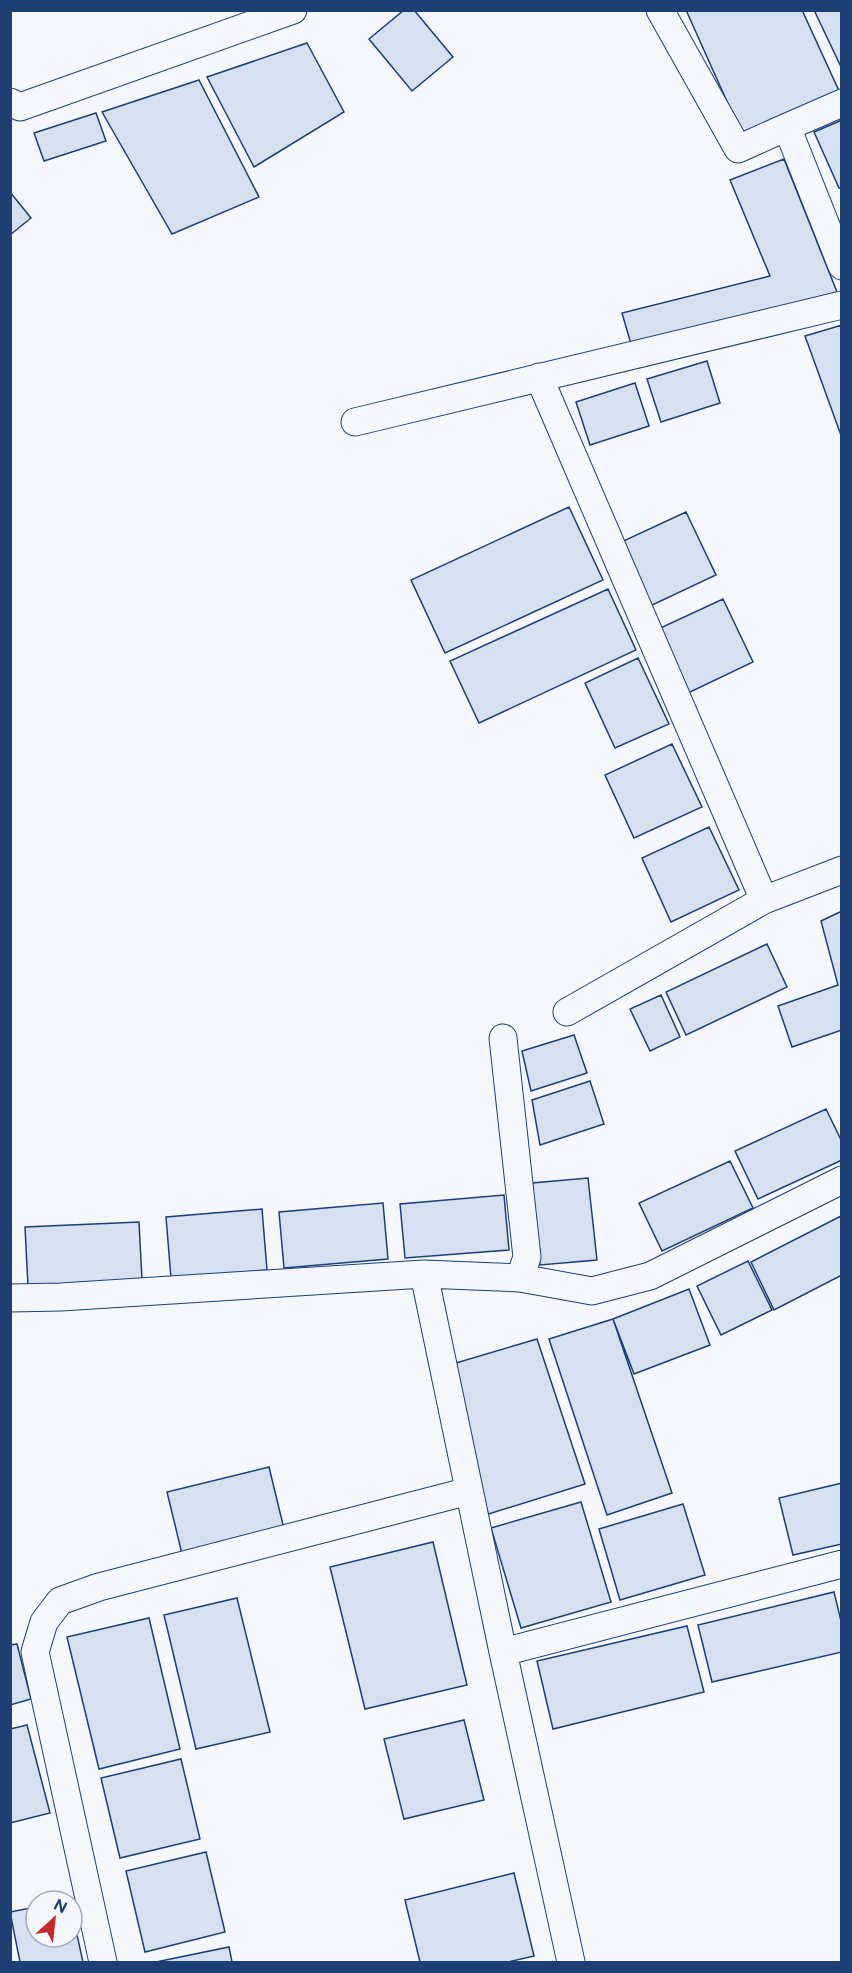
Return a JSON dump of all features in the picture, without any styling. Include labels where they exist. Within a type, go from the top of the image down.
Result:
[{"type":"street","points":[[10,102],[20,107],[293,10]]},
{"type":"street","points":[[660,10],[738,149],[842,103]]},
{"type":"street","points":[[787,128],[842,266]]},
{"type":"street","points":[[355,422],[842,305]]},
{"type":"street","points":[[539,377],[764,900]]},
{"type":"street","points":[[567,1012],[764,900],[842,870]]},
{"type":"street","points":[[503,1038],[527,1257],[520,1278]]},
{"type":"street","points":[[10,1298],[424,1274],[520,1278],[592,1291],[650,1276],[842,1180]]},
{"type":"street","points":[[424,1274],[571,1962]]},
{"type":"street","points":[[103,1962],[35,1652],[44,1622],[60,1601],[99,1587],[470,1491]]},
{"type":"street","points":[[503,1652],[842,1564]]},
{"type":"building","points":[[404,10],[414,10],[453,57],[412,91],[369,39]]},
{"type":"building","points":[[686,10],[802,10],[839,91],[742,135]]},
{"type":"building","points":[[814,10],[842,10],[842,69]]},
{"type":"building","points":[[307,43],[344,112],[254,167],[207,77]]},
{"type":"building","points":[[199,80],[259,197],[172,234],[102,112]]},
{"type":"building","points":[[96,113],[106,141],[44,161],[34,133]]},
{"type":"building","points":[[842,120],[842,187],[839,188],[814,132]]},
{"type":"building","points":[[784,159],[837,292],[631,344],[622,313],[770,276],[730,180]]},
{"type":"building","points":[[10,192],[31,218],[10,235]]},
{"type":"building","points":[[842,325],[842,438],[805,336]]},
{"type":"building","points":[[707,361],[720,403],[661,422],[647,379]]},
{"type":"building","points":[[635,383],[649,426],[590,445],[576,402]]},
{"type":"building","points":[[569,507],[603,580],[445,653],[411,580]]},
{"type":"building","points":[[686,512],[716,575],[648,607],[619,543]]},
{"type":"building","points":[[608,589],[636,650],[479,723],[450,661]]},
{"type":"building","points":[[723,599],[753,662],[686,694],[656,630]]},
{"type":"building","points":[[638,658],[669,724],[615,748],[585,683]]},
{"type":"building","points":[[672,744],[702,807],[634,838],[605,775]]},
{"type":"building","points":[[709,827],[739,890],[671,922],[642,858]]},
{"type":"building","points":[[842,911],[842,1030],[792,1047],[778,1006],[838,985],[821,921]]},
{"type":"building","points":[[767,944],[787,987],[686,1035],[666,992]]},
{"type":"building","points":[[661,995],[680,1037],[650,1051],[630,1009]]},
{"type":"building","points":[[574,1035],[587,1073],[531,1091],[522,1051]]},
{"type":"building","points":[[590,1081],[604,1124],[540,1145],[532,1100]]},
{"type":"building","points":[[826,1109],[842,1142],[842,1160],[758,1199],[735,1151]]},
{"type":"building","points":[[730,1161],[753,1208],[662,1251],[639,1203]]},
{"type":"building","points":[[588,1178],[597,1260],[540,1265],[532,1183]]},
{"type":"building","points":[[504,1195],[509,1250],[405,1258],[400,1204]]},
{"type":"building","points":[[383,1203],[388,1259],[284,1268],[279,1212]]},
{"type":"building","points":[[262,1209],[267,1270],[171,1278],[166,1217]]},
{"type":"building","points":[[841,1216],[842,1275],[774,1310],[751,1262]]},
{"type":"building","points":[[139,1222],[142,1280],[28,1286],[25,1227]]},
{"type":"building","points":[[748,1261],[772,1310],[721,1335],[697,1286]]},
{"type":"building","points":[[689,1289],[710,1345],[634,1374],[613,1319]]},
{"type":"building","points":[[613,1319],[672,1493],[607,1515],[549,1339]]},
{"type":"building","points":[[537,1339],[585,1484],[482,1516],[449,1365]]},
{"type":"building","points":[[269,1467],[285,1533],[183,1558],[167,1492]]},
{"type":"building","points":[[842,1483],[842,1544],[793,1555],[779,1498]]},
{"type":"building","points":[[581,1502],[611,1602],[521,1628],[491,1528]]},
{"type":"building","points":[[683,1504],[705,1575],[620,1600],[599,1529]]},
{"type":"building","points":[[433,1542],[467,1685],[365,1709],[330,1567]]},
{"type":"building","points":[[834,1592],[842,1625],[842,1652],[712,1682],[698,1625]]},
{"type":"building","points":[[237,1598],[270,1732],[196,1749],[164,1615]]},
{"type":"building","points":[[149,1618],[180,1749],[99,1769],[67,1637]]},
{"type":"building","points":[[687,1626],[704,1692],[553,1729],[537,1661]]},
{"type":"building","points":[[17,1644],[31,1699],[10,1705],[10,1645]]},
{"type":"building","points":[[464,1720],[484,1800],[404,1819],[384,1739]]},
{"type":"building","points":[[27,1725],[50,1813],[10,1823],[10,1729]]},
{"type":"building","points":[[181,1759],[200,1839],[120,1858],[101,1778]]},
{"type":"building","points":[[206,1852],[225,1932],[145,1952],[126,1871]]},
{"type":"building","points":[[514,1873],[534,1956],[508,1962],[420,1962],[405,1900]]},
{"type":"building","points":[[24,1909],[24,1949],[80,1949],[83,1962],[20,1962],[10,1912]]},
{"type":"building","points":[[229,1947],[232,1962],[156,1962]]}]
